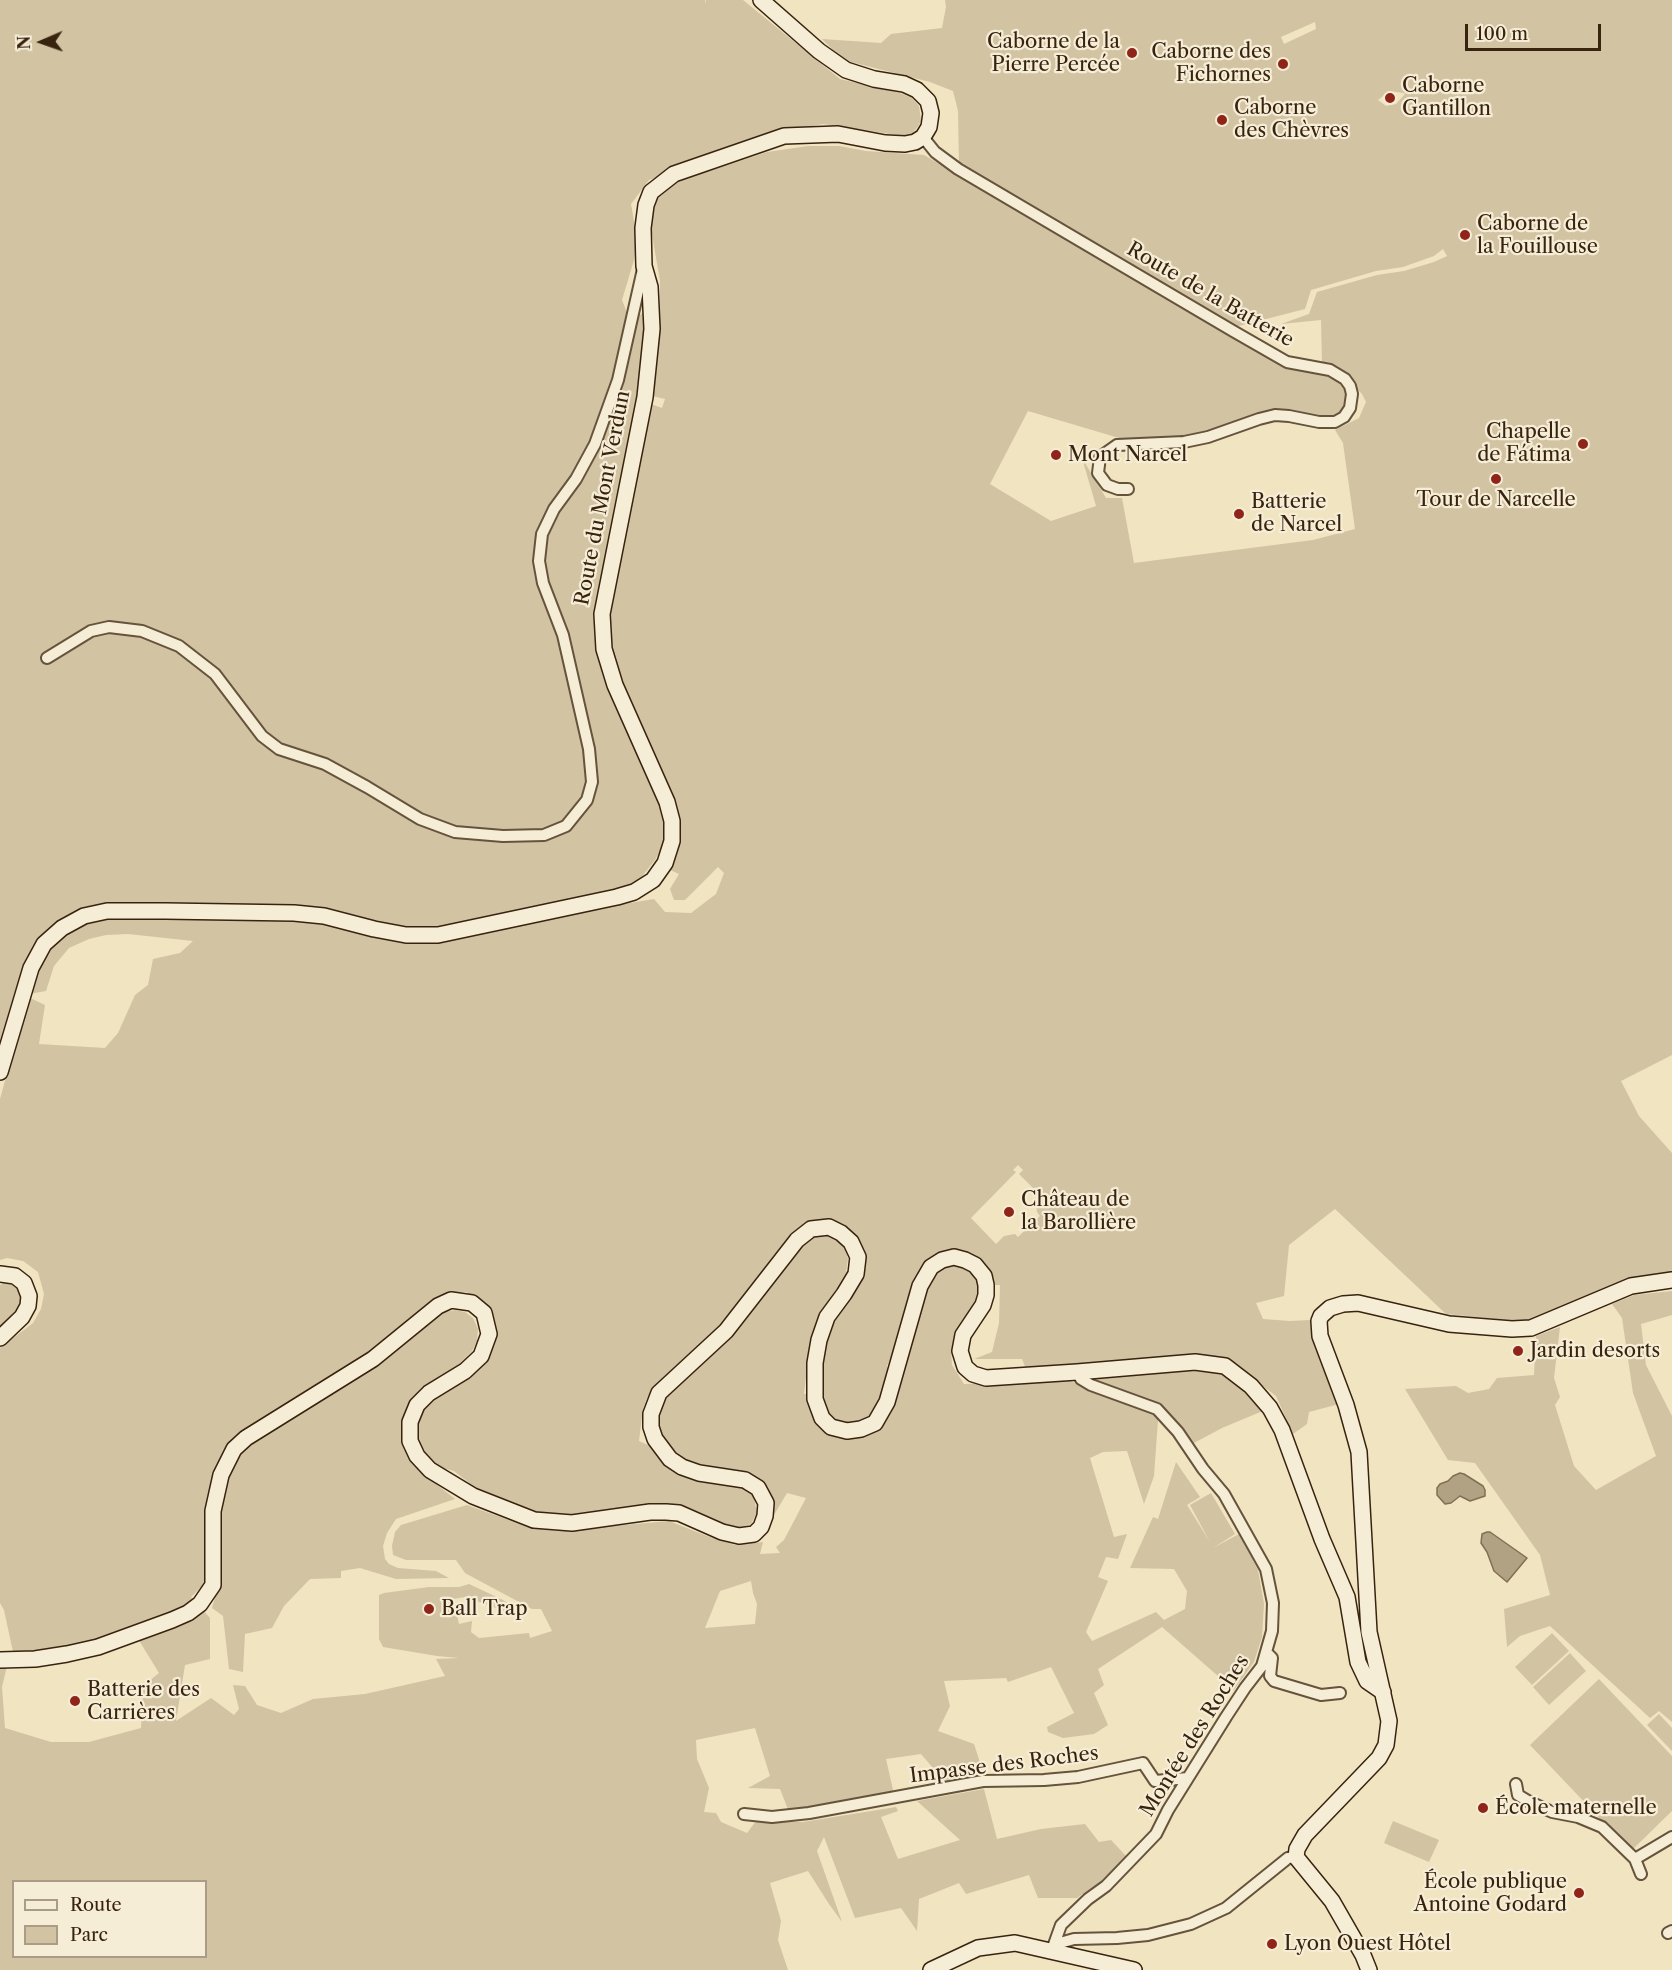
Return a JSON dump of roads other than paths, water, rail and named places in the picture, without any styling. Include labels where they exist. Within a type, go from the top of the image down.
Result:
[{"type":"street","points":[[760,0],[819,51],[846,70],[874,79],[904,84],[917,90],[928,101],[932,113],[929,127],[922,137]]},
{"type":"street","name":"Route du Mont Verdun","points":[[0,1072],[31,968],[39,952],[44,944],[62,928],[84,916],[107,911],[165,910],[294,913],[324,916],[406,935],[438,934],[617,897],[634,892],[653,880],[665,862],[672,841],[672,821],[667,802],[615,685],[604,649],[602,614],[612,552],[645,397],[652,329],[650,287],[644,266],[643,228],[646,205],[651,192],[674,174],[784,136],[838,134],[885,143],[905,144],[915,142],[922,137]]},
{"type":"street","name":"Route de la Batterie","points":[[922,137],[935,152],[958,169],[1242,336],[1287,362],[1330,370],[1345,379],[1350,386],[1352,394],[1350,408],[1344,417],[1335,422],[1319,422],[1275,415],[1208,437],[1184,442],[1117,445],[1100,457],[1098,473],[1107,485],[1118,489],[1128,489]]},
{"type":"street","points":[[47,658],[92,631],[109,627],[142,631],[179,646],[215,675],[262,736],[279,749],[325,764],[420,819],[455,832],[503,836],[544,835],[566,826],[587,800],[592,782],[589,749],[563,635],[543,583],[539,561],[542,534],[554,509],[576,479],[595,444],[618,380],[644,266]]},
{"type":"street","points":[[0,1660],[35,1659],[98,1647],[172,1620],[200,1604],[213,1585],[213,1511],[221,1475],[234,1449],[246,1438],[373,1359],[438,1306],[451,1300],[472,1303],[484,1313],[489,1334],[481,1356],[465,1371],[429,1393],[417,1405],[410,1422],[410,1441],[417,1456],[430,1470],[472,1496],[519,1515],[552,1523],[572,1523],[650,1512],[666,1512],[679,1513],[722,1532],[739,1536],[754,1534],[761,1527],[765,1516],[766,1503],[758,1488],[745,1480],[699,1473],[682,1467],[670,1459],[655,1439],[651,1427],[651,1414],[659,1393],[726,1331],[796,1240],[811,1229],[829,1227],[841,1233],[851,1242],[858,1257],[856,1274],[827,1317],[819,1340],[815,1363],[815,1399],[822,1418],[831,1427],[847,1431],[861,1429],[875,1423],[887,1402],[920,1286],[931,1267],[942,1260],[954,1257],[965,1260],[980,1270],[986,1285],[983,1305],[963,1335],[960,1351],[965,1367],[973,1374],[986,1378],[1195,1362],[1225,1366],[1251,1386],[1270,1408],[1282,1430],[1322,1539],[1347,1597],[1358,1662],[1367,1681],[1383,1692]]},
{"type":"street","points":[[0,1274],[15,1276],[24,1283],[29,1296],[28,1306],[22,1317],[0,1338]]},
{"type":"street","points":[[1369,1970],[1363,1955],[1332,1901],[1296,1857],[1297,1849],[1305,1835],[1379,1758],[1386,1745],[1389,1721],[1369,1632],[1359,1452],[1346,1405],[1320,1336],[1321,1316],[1330,1308],[1358,1303],[1449,1324],[1512,1329],[1531,1328],[1631,1286],[1672,1281]]},
{"type":"street","name":"Montée des Roches","points":[[1052,1950],[1060,1925],[1106,1886],[1156,1834],[1188,1778],[1245,1688],[1262,1666],[1272,1631],[1273,1603],[1266,1569],[1224,1494],[1179,1432],[1157,1409],[1091,1385],[1081,1379],[1077,1372]]},
{"type":"street","points":[[1267,1653],[1272,1658],[1270,1676],[1274,1681],[1322,1695],[1340,1693]]},
{"type":"street","name":"Impasse des Roches","points":[[744,1814],[772,1817],[809,1813],[983,1782],[1078,1777],[1143,1763],[1155,1781],[1188,1778]]},
{"type":"street","points":[[1516,1784],[1518,1795],[1528,1801],[1552,1812],[1578,1817],[1602,1827],[1635,1859],[1641,1874]]},
{"type":"street","points":[[1635,1859],[1672,1837]]},
{"type":"street","points":[[1052,1950],[1060,1943],[1074,1939],[1148,1935],[1191,1924],[1226,1908],[1288,1858],[1296,1857]]},
{"type":"street","points":[[931,1970],[967,1952],[993,1945],[1015,1943],[1134,1970]]},
{"type":"place","name":"Caborne de la Pierre Percée","points":[[1132,53]]},
{"type":"place","name":"Caborne des Fichornes","points":[[1283,64]]},
{"type":"place","name":"Caborne Gantillon","points":[[1390,98]]},
{"type":"place","name":"Caborne des Chèvres","points":[[1222,120]]},
{"type":"place","name":"Caborne de la Fouillouse","points":[[1465,235]]},
{"type":"place","name":"Chapelle de Fátima","points":[[1583,444]]},
{"type":"place","name":"Mont Narcel","points":[[1056,455]]},
{"type":"place","name":"Tour de Narcelle","points":[[1496,479]]},
{"type":"place","name":"Batterie de Narcel","points":[[1239,514]]},
{"type":"place","name":"Château de la Barollière","points":[[1009,1212]]},
{"type":"place","name":"Jardin desorts","points":[[1518,1351]]},
{"type":"place","name":"Ball Trap","points":[[429,1609]]},
{"type":"place","name":"Batterie des Carrières","points":[[75,1701]]},
{"type":"place","name":"École maternelle","points":[[1483,1808]]},
{"type":"place","name":"École publique Antoine Godard","points":[[1579,1893]]},
{"type":"place","name":"Lyon Ouest Hôtel","points":[[1272,1944]]}]
